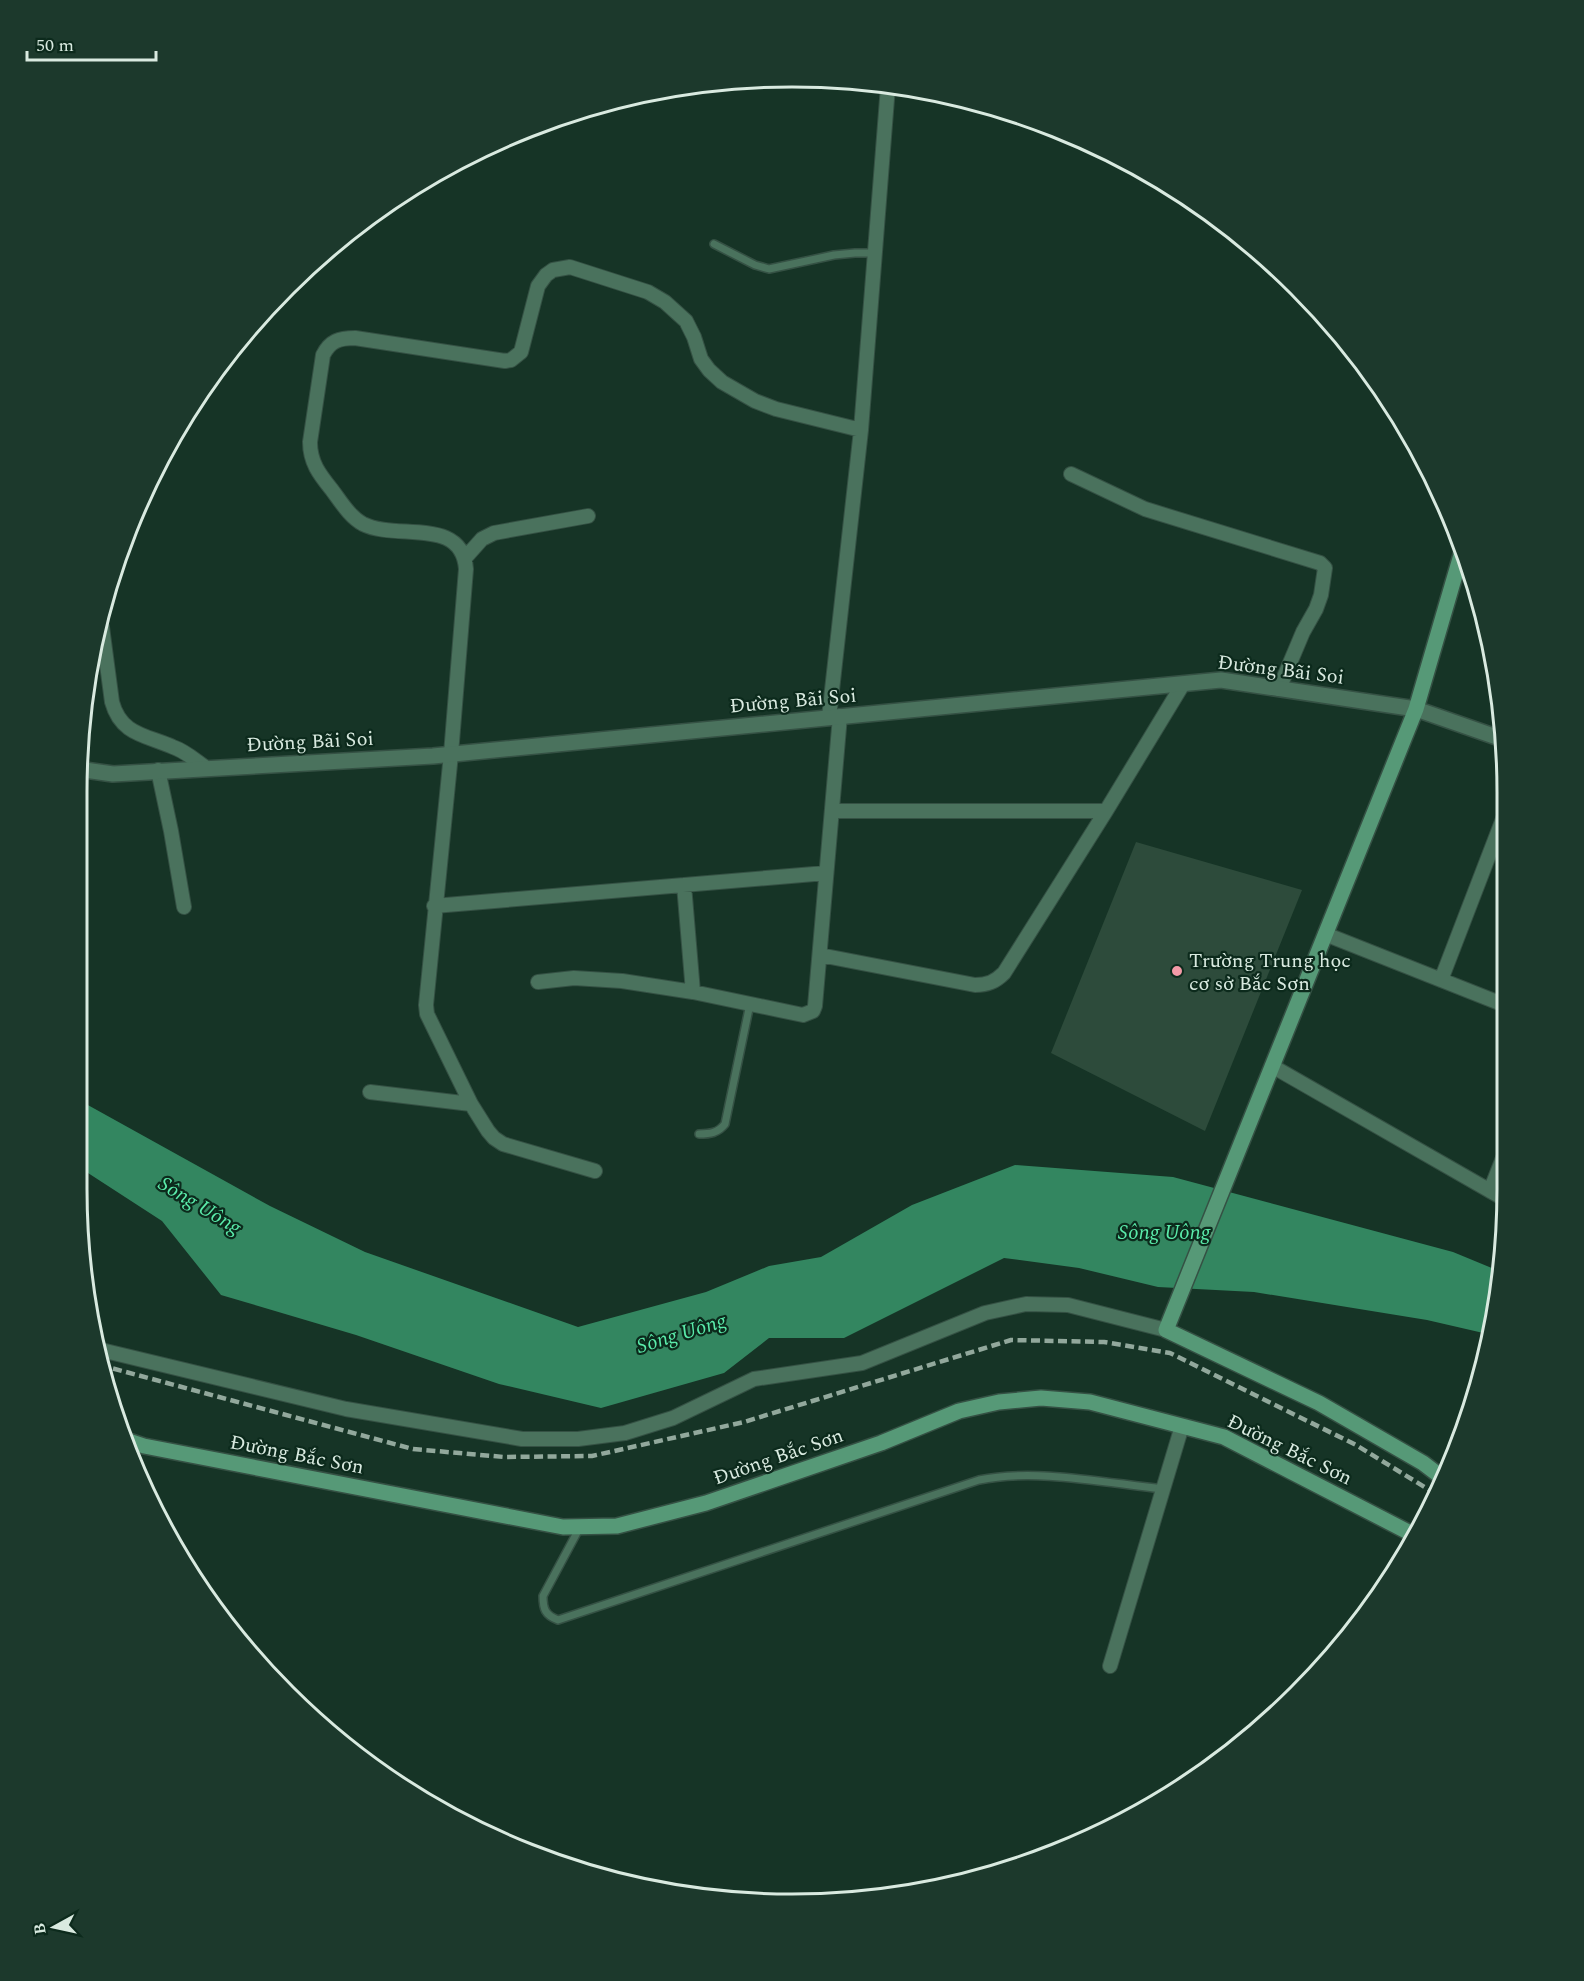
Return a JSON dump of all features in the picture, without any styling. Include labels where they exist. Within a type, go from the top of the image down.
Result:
[{"type":"main road","points":[[1437,1473],[1423,1463],[1319,1403],[1168,1323],[1416,709],[1459,562]]},
{"type":"main road","name":"Đường Bắc Sơn","points":[[135,1444],[562,1527],[617,1526],[706,1503],[881,1443],[959,1411],[999,1402],[1041,1398],[1090,1402],[1224,1437],[1408,1532]]},
{"type":"street","points":[[538,981],[598,978],[693,992],[803,1015],[809,1014],[815,1006],[832,811],[835,717],[876,254],[887,94]]},
{"type":"street","points":[[595,1171],[503,1144],[494,1138],[471,1104],[427,1014],[434,906],[451,754],[465,558],[457,544],[443,536],[376,529],[364,525],[354,518],[318,472],[310,453],[310,442],[322,355],[328,345],[335,340],[355,338],[505,361],[511,360],[521,352],[541,280],[553,270],[570,267],[648,292],[665,303],[690,327],[701,358],[709,370],[737,392],[776,409],[861,430]]},
{"type":"street","points":[[1071,474],[1144,509],[1320,563],[1324,568],[1321,595],[1279,689]]},
{"type":"street","points":[[465,558],[482,539],[494,533],[588,516]]},
{"type":"street","points":[[104,641],[112,702],[121,721],[138,734],[175,747],[205,767]]},
{"type":"street","name":"Đường Bãi Soi","points":[[88,770],[113,774],[451,754],[1221,680],[1416,709],[1494,736]]},
{"type":"street","points":[[820,955],[975,985],[986,985],[996,981],[1004,973],[1106,812],[1183,684]]},
{"type":"street","points":[[158,770],[184,907]]},
{"type":"street","points":[[832,811],[1106,812]]},
{"type":"street","points":[[1440,980],[1497,835]]},
{"type":"street","points":[[434,906],[826,873]]},
{"type":"street","points":[[684,885],[693,992]]},
{"type":"street","points":[[1325,934],[1497,1002]]},
{"type":"street","points":[[1272,1066],[1497,1194]]},
{"type":"street","points":[[370,1092],[471,1104]]},
{"type":"street","points":[[1491,1191],[1497,1175]]},
{"type":"street","points":[[106,1351],[346,1409],[522,1439],[578,1439],[625,1433],[672,1418],[754,1379],[862,1363],[985,1313],[1026,1304],[1068,1305],[1168,1323]]},
{"type":"street","points":[[1110,1666],[1182,1426]]},
{"type":"lane","points":[[714,244],[755,265],[769,269],[834,255],[876,254]]},
{"type":"lane","points":[[699,1134],[716,1132],[725,1124],[750,1004]]},
{"type":"lane","points":[[580,1527],[543,1596],[543,1606],[548,1616],[558,1620],[1001,1475],[1025,1474],[1163,1489]]},
{"type":"water","name":"Sông Uông","points":[[87,1105],[270,1206],[365,1252],[578,1327],[706,1292],[769,1266],[821,1257],[912,1205],[1015,1165],[1173,1177],[1453,1252],[1492,1268],[1482,1333],[1427,1320],[1254,1292],[1158,1287],[1079,1268],[1004,1258],[844,1338],[769,1338],[724,1373],[601,1408],[499,1384],[356,1335],[221,1295],[162,1221],[88,1173]]},
{"type":"building","name":"Trường Trung học cơ sở Bắc Sơn","points":[[1136,842],[1302,890],[1205,1131],[1051,1053]]},
{"type":"railway","points":[[110,1368],[413,1449],[504,1457],[592,1456],[744,1422],[1011,1340],[1104,1342],[1170,1353],[1356,1445],[1429,1490]]},
{"type":"place","name":"Trường Trung học cơ sở Bắc Sơn","points":[[1177,971]]}]
